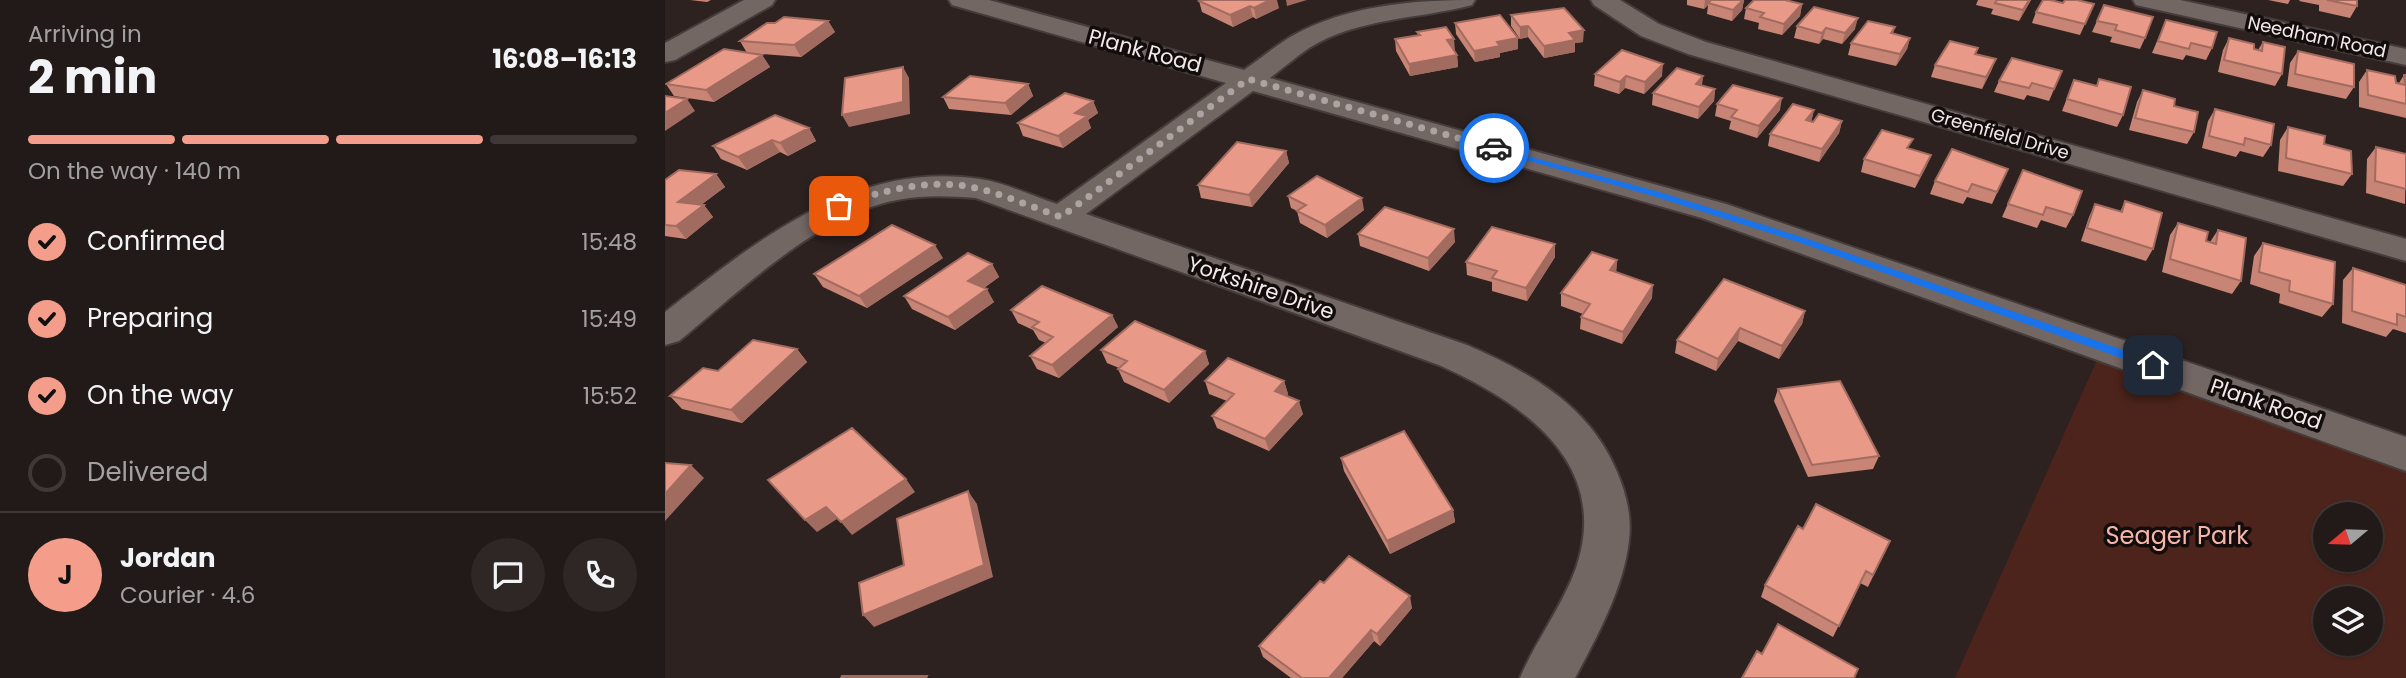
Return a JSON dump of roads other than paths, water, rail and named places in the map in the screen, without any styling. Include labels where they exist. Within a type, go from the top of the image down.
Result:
[{"type":"street","points":[[665,54],[763,0]]},
{"type":"street","name":"Plank Road","points":[[961,0],[1714,211],[2406,454]]},
{"type":"street","points":[[1061,217],[1301,42],[1369,17],[1462,0]]},
{"type":"street","name":"Greenfield Drive","points":[[1603,0],[1650,30],[1697,48],[2406,250]]},
{"type":"street","name":"Needham Road","points":[[2145,0],[2406,57]]},
{"type":"street","points":[[665,33],[695,38]]},
{"type":"street","name":"Yorkshire Drive","points":[[665,332],[800,228],[839,206],[891,190],[924,185],[961,185],[981,189],[1482,366],[1518,387],[1565,423],[1594,467],[1608,522],[1604,551],[1593,586],[1565,650],[1546,678]]},
{"type":"park label","name":"Seager Park","points":[[2177,536]]}]
